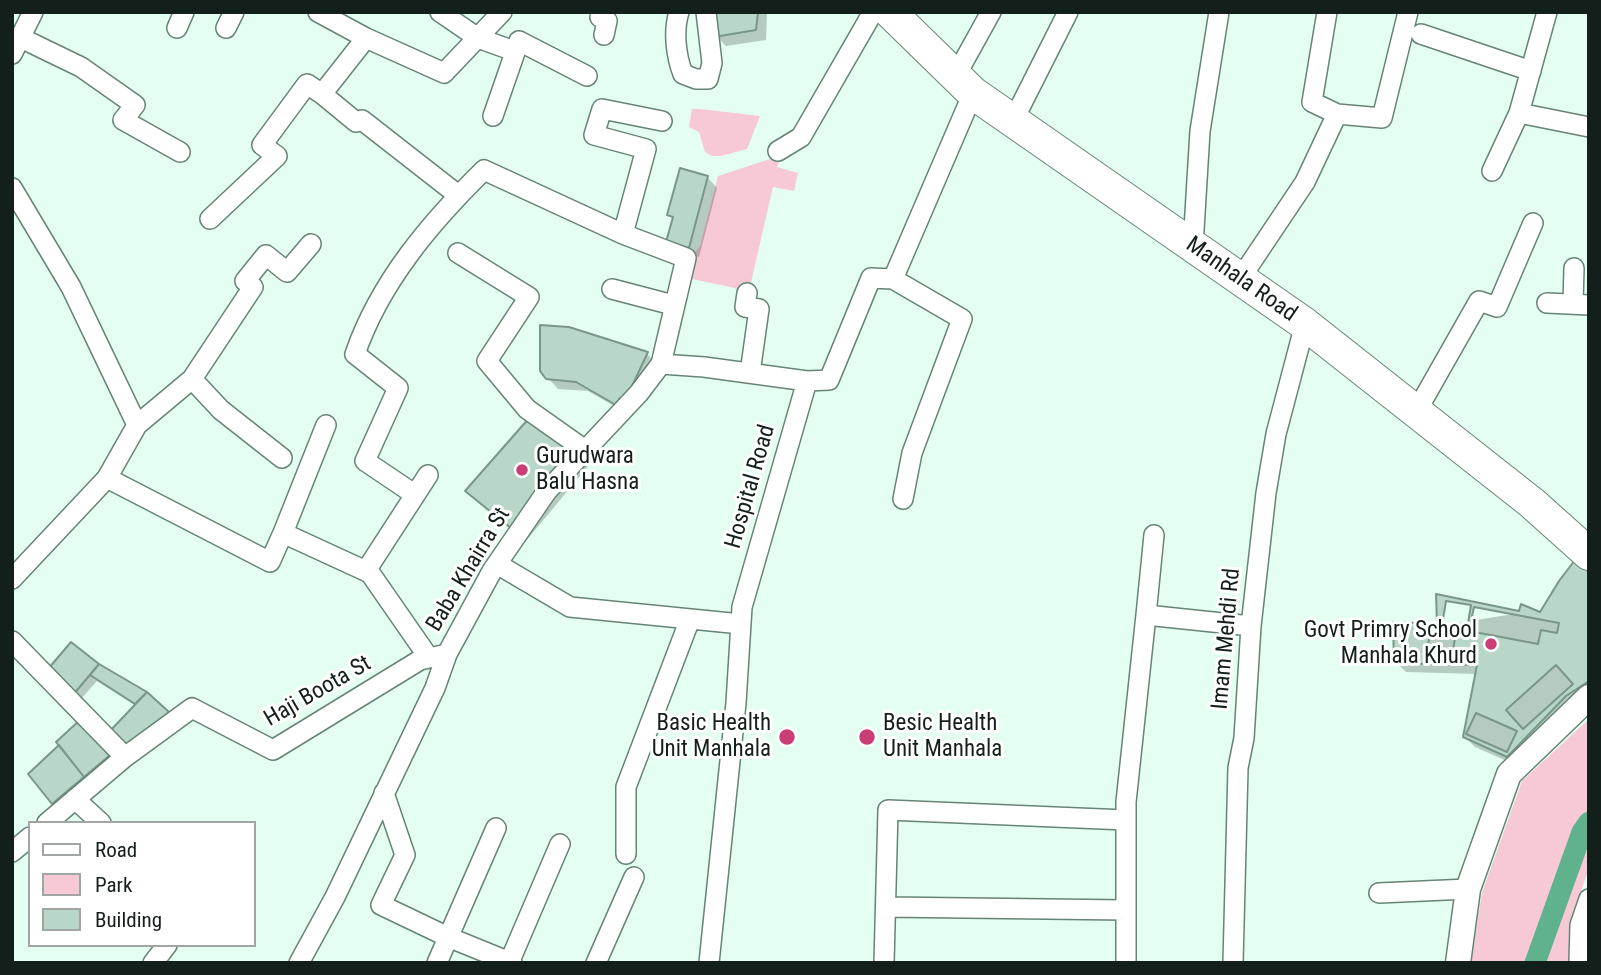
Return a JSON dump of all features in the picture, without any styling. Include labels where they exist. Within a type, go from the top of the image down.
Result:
[{"type":"main road","name":"Manhala Road","points":[[890,12],[964,85],[1305,324],[1532,503],[1589,554]]},
{"type":"street","points":[[33,12],[17,46],[81,67],[135,105],[123,120],[180,152]]},
{"type":"street","points":[[318,12],[366,38],[444,73],[502,12]]},
{"type":"street","points":[[440,12],[478,38],[514,51]]},
{"type":"street","points":[[604,12],[600,17],[607,21],[604,35]]},
{"type":"street","points":[[679,12],[675,24],[678,61],[683,74],[696,79],[708,79],[712,63],[706,12]]},
{"type":"street","points":[[778,151],[802,137],[873,12]]},
{"type":"street","points":[[892,279],[991,12]]},
{"type":"street","points":[[1013,121],[1068,12]]},
{"type":"street","points":[[1081,12],[1087,12]]},
{"type":"street","points":[[1193,246],[1200,131],[1219,12]]},
{"type":"street","points":[[1327,12],[1312,102],[1337,114],[1382,118],[1408,12]]},
{"type":"street","points":[[1492,171],[1520,113],[1547,12]]},
{"type":"street","points":[[1421,34],[1531,71]]},
{"type":"street","points":[[322,94],[366,38]]},
{"type":"street","points":[[493,116],[519,41],[587,76]]},
{"type":"street","points":[[210,219],[277,156],[262,145],[307,84],[356,122],[362,120],[458,195]]},
{"type":"street","points":[[622,234],[646,149],[594,135],[602,109],[662,121]]},
{"type":"street","points":[[1520,113],[1589,127]]},
{"type":"street","points":[[1240,279],[1305,182],[1337,114]]},
{"type":"street","points":[[414,494],[365,461],[398,388],[355,354],[360,339],[399,265],[458,195],[484,170],[622,234],[686,258],[661,364],[807,381],[829,380],[871,278],[892,279],[962,319],[912,453],[903,499]]},
{"type":"street","points":[[12,188],[71,287],[137,425]]},
{"type":"street","points":[[1416,412],[1479,301],[1497,307],[1533,223]]},
{"type":"street","points":[[12,579],[107,478],[137,425],[192,379],[253,288],[245,281],[266,255],[287,272],[311,244]]},
{"type":"street","points":[[458,253],[529,297],[487,361],[527,409],[585,450]]},
{"type":"street","points":[[1547,303],[1581,304],[1574,268]]},
{"type":"street","points":[[612,289],[673,304]]},
{"type":"street","points":[[747,293],[745,307],[759,309],[750,373]]},
{"type":"street","name":"Imam Mehdi Rd","points":[[1233,963],[1238,768],[1244,738],[1251,626],[1266,493],[1276,434],[1305,324]]},
{"type":"street","name":"Baba Khairra St","points":[[299,963],[335,897],[435,688],[438,656],[547,491],[639,393],[661,364]]},
{"type":"street","points":[[192,379],[221,411],[282,458]]},
{"type":"street","name":"Hospital Road","points":[[709,963],[736,702],[742,607],[807,381]]},
{"type":"street","points":[[107,478],[270,562],[326,425]]},
{"type":"street","points":[[371,563],[428,475]]},
{"type":"street","points":[[283,533],[370,573],[438,656]]},
{"type":"street","points":[[1126,963],[1126,820],[1154,535]]},
{"type":"street","points":[[497,564],[570,607],[741,624]]},
{"type":"street","points":[[1146,615],[1251,626]]},
{"type":"street","points":[[626,854],[626,787],[690,619]]},
{"type":"street","points":[[12,640],[125,757]]},
{"type":"street","name":"Haji Boota St","points":[[49,821],[125,757],[192,708],[273,750],[420,660],[438,656]]},
{"type":"street","points":[[1458,963],[1468,889],[1509,774],[1589,697]]},
{"type":"street","points":[[384,793],[405,855],[381,905],[448,937],[510,962],[560,844]]},
{"type":"street","points":[[75,799],[99,821]]},
{"type":"street","points":[[884,963],[888,810],[1126,820]]},
{"type":"street","points":[[437,963],[496,828]]},
{"type":"street","points":[[12,852],[28,840]]},
{"type":"street","points":[[596,963],[634,877]]},
{"type":"street","points":[[1379,893],[1468,889]]},
{"type":"street","points":[[1580,963],[1580,925],[1589,898]]},
{"type":"street","points":[[886,907],[1126,910]]},
{"type":"street","points":[[153,963],[165,947]]},
{"type":"green space","points":[[692,109],[760,116],[747,149],[712,156],[705,152],[699,132],[689,127]]},
{"type":"green space","points":[[782,155],[777,167],[798,173],[794,191],[773,187],[749,291],[687,278],[693,255],[700,246],[718,176]]},
{"type":"green space","points":[[1589,719],[1589,868],[1570,924],[1570,963],[1471,963],[1482,893],[1522,781]]},
{"type":"building","points":[[709,12],[758,12],[756,30],[714,37]]},
{"type":"building","points":[[680,168],[708,176],[689,248],[666,242],[673,217],[667,215]]},
{"type":"building","points":[[540,325],[569,327],[648,352],[625,401],[620,398],[616,405],[576,382],[546,379],[540,371]]},
{"type":"building","name":"Gurudwara Balu Hasna","points":[[530,417],[578,449],[512,529],[465,491]]},
{"type":"building","name":"Govt Primry School Manhala Khurd","points":[[1575,560],[1589,572],[1589,681],[1566,696],[1507,757],[1463,737],[1477,665],[1394,663],[1393,622],[1437,624],[1436,594],[1519,611],[1521,604],[1540,612]]},
{"type":"building","points":[[1446,601],[1471,605],[1467,629],[1442,625]]},
{"type":"building","points":[[1474,607],[1559,623],[1557,633],[1541,630],[1538,644],[1469,631]]},
{"type":"building","points":[[1430,633],[1455,638],[1451,663],[1426,659]]},
{"type":"building","points":[[71,642],[99,664],[73,695],[48,669]]},
{"type":"building","points":[[99,664],[147,692],[135,704],[90,675]]},
{"type":"building","points":[[1556,665],[1573,684],[1523,729],[1506,710]]},
{"type":"building","points":[[147,692],[169,712],[131,752],[109,732]]},
{"type":"building","points":[[1476,713],[1517,731],[1507,752],[1466,734]]},
{"type":"building","points":[[81,719],[108,750],[109,756],[84,777],[56,742]]},
{"type":"building","points":[[59,745],[84,777],[52,804],[28,774]]},
{"type":"waterway","points":[[1535,963],[1582,832],[1589,822]]},
{"type":"place","name":"Gurudwara Balu Hasna","points":[[522,470]]},
{"type":"place","name":"Govt Primry School Manhala Khurd","points":[[1491,644]]},
{"type":"place","name":"Basic Health Unit Manhala","points":[[787,737]]},
{"type":"place","name":"Besic Health Unit Manhala","points":[[867,737]]}]
